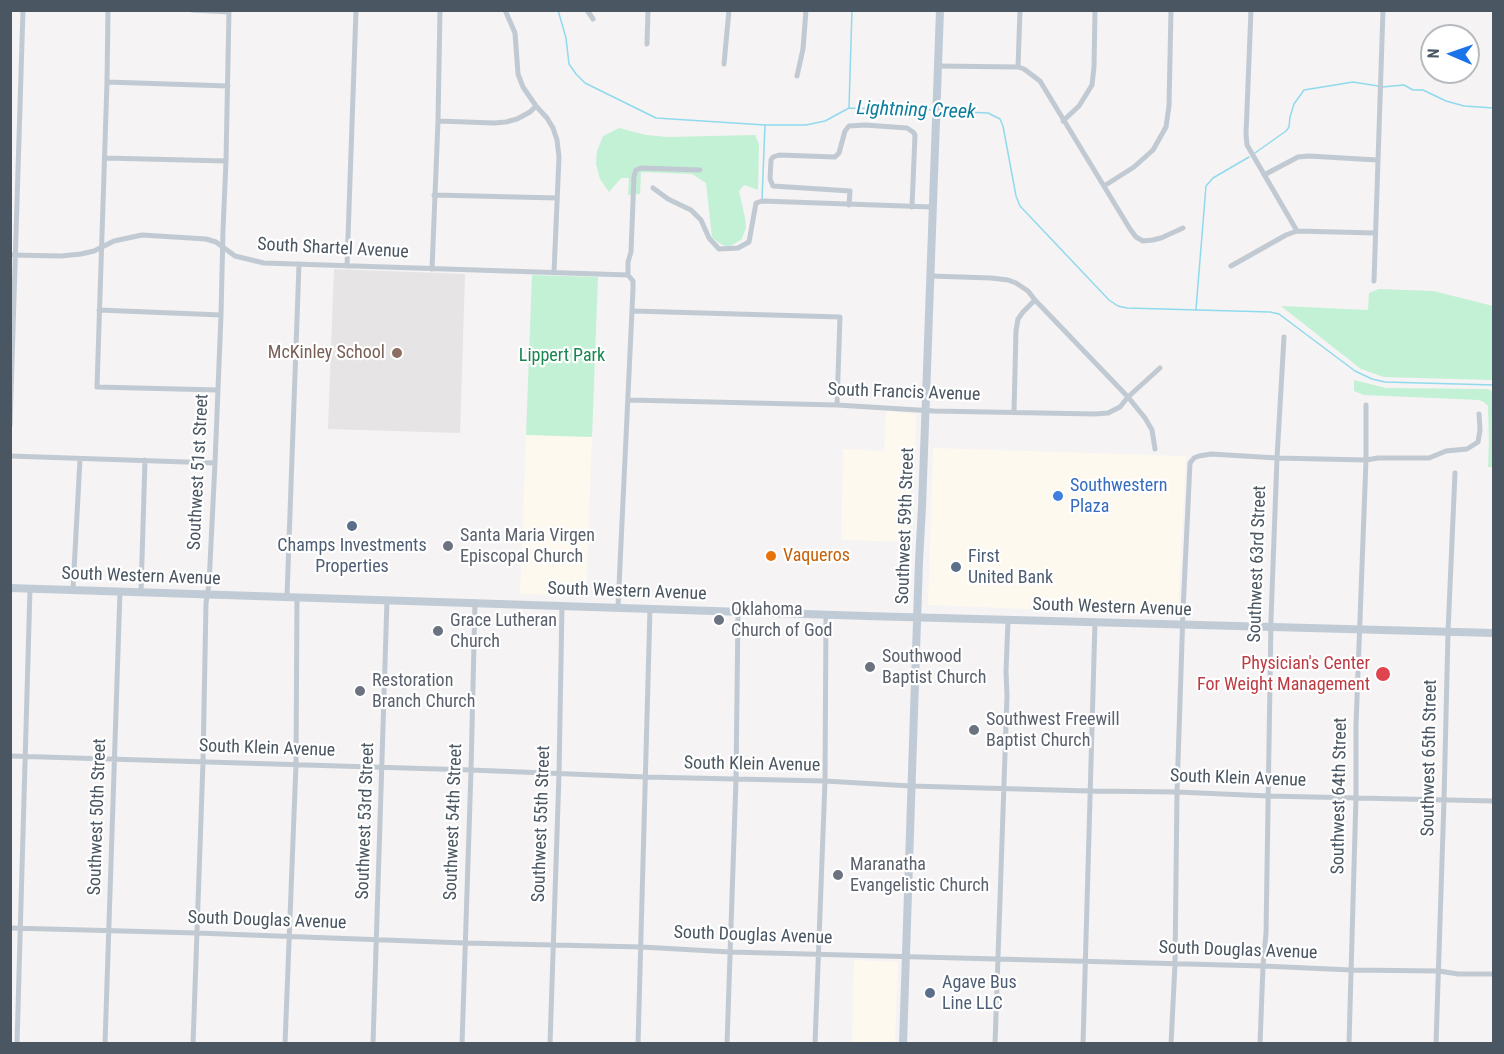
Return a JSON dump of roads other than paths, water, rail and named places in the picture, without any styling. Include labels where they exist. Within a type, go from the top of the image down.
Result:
[{"type":"main road","name":"Southwest 59th Street","points":[[903,1044],[940,10]]},
{"type":"main road","name":"South Western Avenue","points":[[10,588],[1494,633]]},
{"type":"street","points":[[10,426],[13,255],[23,10]]},
{"type":"street","points":[[108,10],[97,387],[218,390]]},
{"type":"street","points":[[192,10],[229,11]]},
{"type":"street","points":[[347,266],[356,10]]},
{"type":"street","points":[[432,269],[440,10]]},
{"type":"street","points":[[505,10],[515,33],[518,74],[523,87],[547,118],[557,140],[559,157],[554,272]]},
{"type":"street","points":[[587,10],[593,19]]},
{"type":"street","points":[[647,44],[648,10]]},
{"type":"street","points":[[724,64],[729,10]]},
{"type":"street","points":[[797,76],[806,10]]},
{"type":"street","points":[[1018,67],[1020,10]]},
{"type":"street","points":[[1063,121],[1079,106],[1092,85],[1095,10]]},
{"type":"street","points":[[1104,186],[1134,167],[1154,150],[1166,127],[1171,10]]},
{"type":"street","points":[[1251,10],[1247,145],[1297,231]]},
{"type":"street","points":[[1374,281],[1383,10]]},
{"type":"street","name":"Southwest 51st Street","points":[[193,1044],[206,603],[221,315],[229,11]]},
{"type":"street","points":[[937,66],[1024,69],[1040,81],[1136,237],[1143,241],[1161,238],[1183,228]]},
{"type":"street","points":[[107,82],[228,86]]},
{"type":"street","points":[[438,121],[506,122],[531,112],[536,106]]},
{"type":"street","points":[[849,205],[850,191],[774,187],[770,179],[771,160],[779,155],[835,157],[839,153],[845,131],[849,126],[907,128],[915,135],[912,207]]},
{"type":"street","points":[[1264,175],[1298,157],[1377,160]]},
{"type":"street","points":[[105,158],[226,161]]},
{"type":"street","points":[[618,607],[633,311],[633,281],[628,275],[628,262],[631,252],[634,176],[636,170],[641,168],[700,170]]},
{"type":"street","points":[[653,188],[668,199],[691,210],[701,220],[709,238],[719,249],[738,248],[749,242],[756,203],[765,201],[932,207]]},
{"type":"street","points":[[434,195],[557,198]]},
{"type":"street","points":[[1231,266],[1297,231],[1375,233]]},
{"type":"street","name":"South Shartel Avenue","points":[[13,255],[81,254],[142,235],[195,237],[216,242],[235,256],[264,263],[628,275]]},
{"type":"street","points":[[287,596],[299,264]]},
{"type":"street","points":[[930,276],[1008,280],[1028,291],[1128,397],[1152,430],[1155,449]]},
{"type":"street","points":[[1014,412],[1018,320],[1035,300]]},
{"type":"street","points":[[99,310],[221,315]]},
{"type":"street","points":[[633,311],[840,317],[837,405]]},
{"type":"street","name":"Southwest 63rd Street","points":[[1260,1044],[1266,933],[1271,627],[1284,337]]},
{"type":"street","name":"South Francis Avenue","points":[[629,400],[837,405],[925,410],[1108,413],[1120,407],[1160,368]]},
{"type":"street","name":"Southwest 64th Street","points":[[1349,1044],[1366,405]]},
{"type":"street","points":[[1171,1044],[1175,964],[1182,625],[1190,463],[1194,458],[1211,454],[1366,460],[1429,458],[1446,451],[1467,449],[1478,442],[1479,414]]},
{"type":"street","points":[[10,456],[215,463]]},
{"type":"street","points":[[73,589],[80,459]]},
{"type":"street","points":[[141,592],[146,460]]},
{"type":"street","name":"Southwest 65th Street","points":[[1436,1044],[1455,473]]},
{"type":"street","points":[[17,1044],[30,588]]},
{"type":"street","name":"Southwest 50th Street","points":[[105,1044],[120,591]]},
{"type":"street","points":[[285,1044],[296,764],[297,597]]},
{"type":"street","name":"Southwest 53rd Street","points":[[373,1044],[387,600]]},
{"type":"street","name":"Southwest 54th Street","points":[[462,1044],[475,602]]},
{"type":"street","name":"Southwest 55th Street","points":[[550,1044],[560,774],[562,605]]},
{"type":"street","points":[[638,1044],[650,608]]},
{"type":"street","points":[[727,1044],[736,779],[738,611]]},
{"type":"street","points":[[814,1044],[825,781],[826,614]]},
{"type":"street","points":[[995,1044],[1008,620]]},
{"type":"street","points":[[1083,1044],[1095,622]]},
{"type":"street","name":"South Klein Avenue","points":[[10,756],[825,781],[911,786],[1494,801]]},
{"type":"street","name":"South Douglas Avenue","points":[[10,928],[1494,974]]},
{"type":"waterway","name":"Lightning Creek","points":[[558,10],[566,38],[569,64],[576,74],[585,83],[656,118],[765,125],[806,125],[825,121],[849,108],[932,110]]},
{"type":"waterway","points":[[849,107],[852,10]]},
{"type":"waterway","points":[[1255,153],[1286,131],[1294,104],[1304,90],[1353,82],[1378,86]]},
{"type":"waterway","points":[[1382,87],[1404,85],[1464,106],[1494,108]]},
{"type":"waterway","name":"Lightning Creek","points":[[940,111],[988,113],[1000,119],[1020,206],[1109,300],[1118,306],[1270,312],[1279,314],[1355,371],[1372,379],[1385,382],[1494,385]]},
{"type":"waterway","points":[[762,200],[765,125]]},
{"type":"waterway","points":[[1196,309],[1206,186],[1213,178],[1249,157]]},
{"type":"place","name":"McKinley School","points":[[397,353]]},
{"type":"place","name":"Southwestern Plaza","points":[[1058,496]]},
{"type":"place","name":"Champs Investments Properties","points":[[352,526]]},
{"type":"place","name":"Santa Maria Virgen Episcopal Church","points":[[448,546]]},
{"type":"place","name":"Vaqueros","points":[[771,556]]},
{"type":"place","name":"First United Bank","points":[[956,567]]},
{"type":"place","name":"Oklahoma Church of God","points":[[719,620]]},
{"type":"place","name":"Grace Lutheran Church","points":[[438,631]]},
{"type":"place","name":"Southwood Baptist Church","points":[[870,667]]},
{"type":"place","name":"Physician's Center For Weight Management","points":[[1383,674]]},
{"type":"place","name":"Restoration Branch Church","points":[[360,691]]},
{"type":"place","name":"Southwest Freewill Baptist Church","points":[[974,730]]},
{"type":"place","name":"Maranatha Evangelistic Church","points":[[838,875]]},
{"type":"place","name":"Agave Bus Line LLC","points":[[930,993]]},
{"type":"park label","name":"Lippert Park","points":[[562,356]]}]
